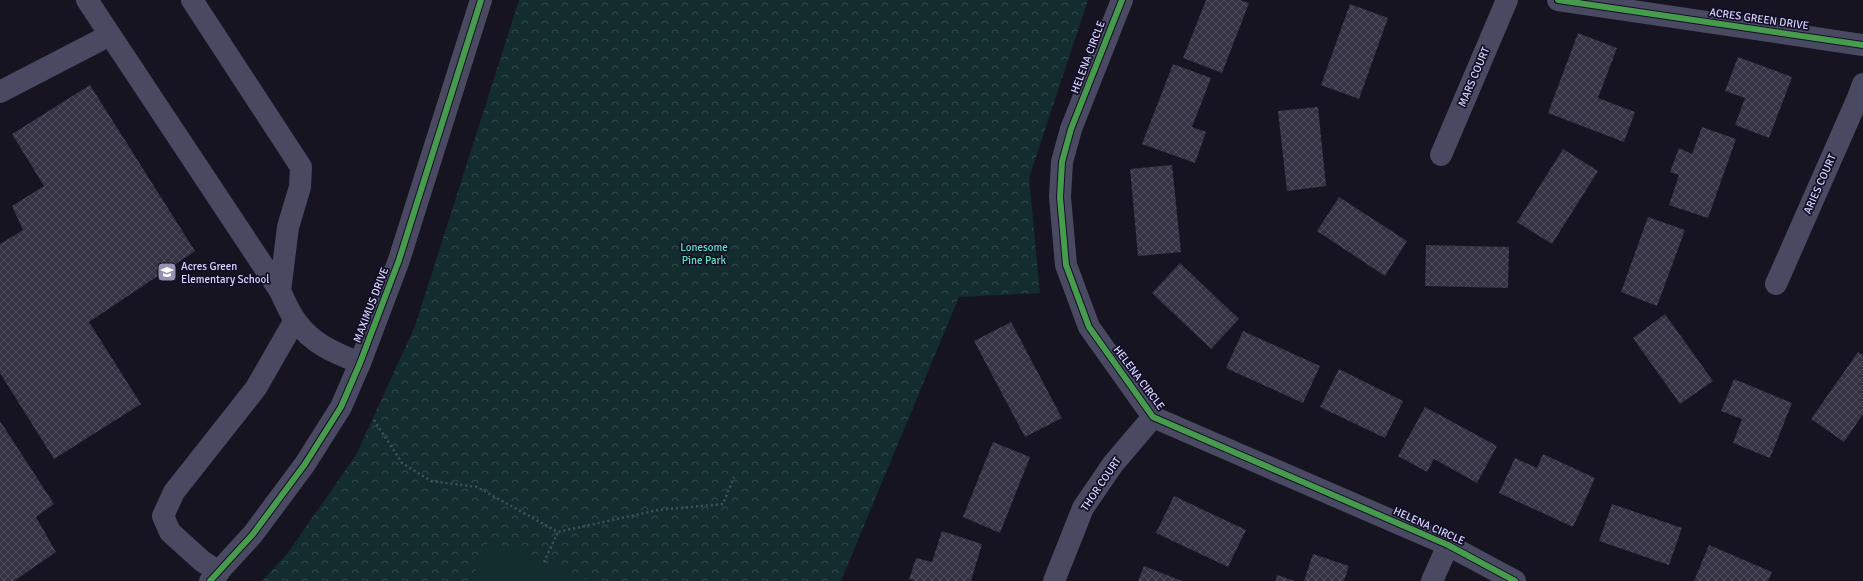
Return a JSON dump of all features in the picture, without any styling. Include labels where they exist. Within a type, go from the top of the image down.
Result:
[{"type":"street","points":[[87,0],[280,291],[295,320],[307,335],[327,349],[360,363]]},
{"type":"street","points":[[192,0],[301,168],[300,187],[288,227],[280,291]]},
{"type":"street","name":"MAXIMUS DRIVE","points":[[215,576],[253,534],[305,464],[341,407],[360,363],[399,260],[481,0]]},
{"type":"street","name":"HELENA CIRCLE","points":[[1122,0],[1071,128],[1062,162],[1060,197],[1066,266],[1088,328],[1153,417],[1448,545],[1515,581]]},
{"type":"street","name":"MARS COURT","points":[[1441,155],[1507,0]]},
{"type":"street","name":"ACRES GREEN DRIVE","points":[[1558,0],[1863,45]]},
{"type":"street","points":[[0,92],[110,35]]},
{"type":"street","name":"ARIES COURT","points":[[1776,284],[1863,84]]},
{"type":"street","points":[[215,576],[170,532],[163,516],[174,492],[256,388],[295,320]]},
{"type":"street","name":"THOR COURT","points":[[1054,581],[1083,508],[1113,464],[1153,417]]},
{"type":"street","points":[[1432,581],[1448,545]]},
{"type":"path","points":[[374,420],[402,463],[408,467],[431,481],[477,487],[558,532],[658,510],[723,504],[734,476]]},
{"type":"path","points":[[544,562],[558,532]]},
{"type":"green space","name":"Lonesome Pine Park","points":[[519,0],[1088,0],[1029,178],[1040,293],[959,297],[841,581],[262,581],[287,554],[356,455],[415,326]]},
{"type":"green space","points":[[489,540],[590,581],[471,581]]},
{"type":"building","points":[[1206,0],[1240,0],[1249,3],[1222,73],[1183,58]]},
{"type":"building","points":[[1350,4],[1388,18],[1359,99],[1321,85]]},
{"type":"building","points":[[1578,33],[1617,48],[1598,98],[1635,112],[1624,142],[1548,113]]},
{"type":"building","points":[[1738,57],[1792,77],[1769,138],[1735,125],[1745,98],[1725,91]]},
{"type":"building","points":[[1173,64],[1211,78],[1192,127],[1206,132],[1195,163],[1142,144]]},
{"type":"building","name":"Acres Green Elementary School","points":[[90,85],[195,251],[89,322],[141,404],[54,459],[0,373],[0,244],[23,230],[12,206],[44,186],[12,134]]},
{"type":"building","points":[[1318,107],[1326,186],[1287,191],[1278,111]]},
{"type":"building","points":[[1702,127],[1736,139],[1708,218],[1669,205],[1679,175],[1670,172],[1679,148],[1692,154]]},
{"type":"building","points":[[1563,149],[1598,171],[1552,244],[1517,222]]},
{"type":"building","points":[[1172,165],[1181,252],[1138,256],[1130,169]]},
{"type":"building","points":[[1339,197],[1407,241],[1385,276],[1317,231]]},
{"type":"building","points":[[1648,217],[1685,230],[1657,306],[1621,292]]},
{"type":"building","points":[[1426,245],[1509,247],[1508,288],[1425,286]]},
{"type":"building","points":[[1180,263],[1239,319],[1211,349],[1152,293]]},
{"type":"building","points":[[1665,314],[1713,381],[1680,404],[1633,338]]},
{"type":"building","points":[[1011,322],[1062,418],[1025,437],[974,341]]},
{"type":"building","points":[[1243,331],[1320,366],[1303,403],[1226,368]]},
{"type":"building","points":[[1858,352],[1863,355],[1863,414],[1844,442],[1811,419]]},
{"type":"building","points":[[1339,369],[1403,401],[1385,438],[1320,407]]},
{"type":"building","points":[[1734,379],[1792,403],[1770,458],[1733,443],[1742,419],[1721,411]]},
{"type":"building","points":[[1425,407],[1497,446],[1477,483],[1434,459],[1427,472],[1398,456]]},
{"type":"building","points":[[0,421],[54,504],[36,517],[56,552],[14,581],[0,581]]},
{"type":"building","points":[[993,442],[1030,457],[1000,533],[963,517]]},
{"type":"building","points":[[1543,454],[1595,478],[1573,527],[1499,493],[1515,458],[1537,468]]},
{"type":"building","points":[[1174,496],[1246,530],[1228,567],[1156,533]]},
{"type":"building","points":[[1612,504],[1682,528],[1669,565],[1599,541]]},
{"type":"building","points":[[942,531],[982,544],[971,581],[915,581],[909,579],[916,558],[932,562]]},
{"type":"building","points":[[1709,545],[1772,572],[1768,581],[1694,581]]},
{"type":"building","points":[[1313,554],[1349,566],[1344,581],[1304,581]]},
{"type":"building","points":[[1144,566],[1182,581],[1138,581]]},
{"type":"building","points":[[1277,575],[1295,581],[1276,581]]},
{"type":"cycle path","points":[[210,581],[253,534],[305,464],[341,407],[360,363],[399,260],[481,0]]},
{"type":"cycle path","points":[[1122,0],[1071,129],[1062,162],[1060,197],[1066,265],[1089,327],[1153,417],[1448,545],[1515,581]]},
{"type":"cycle path","points":[[1558,0],[1863,45]]},
{"type":"place","name":"Acres Green Elementary School","points":[[167,272]]}]
